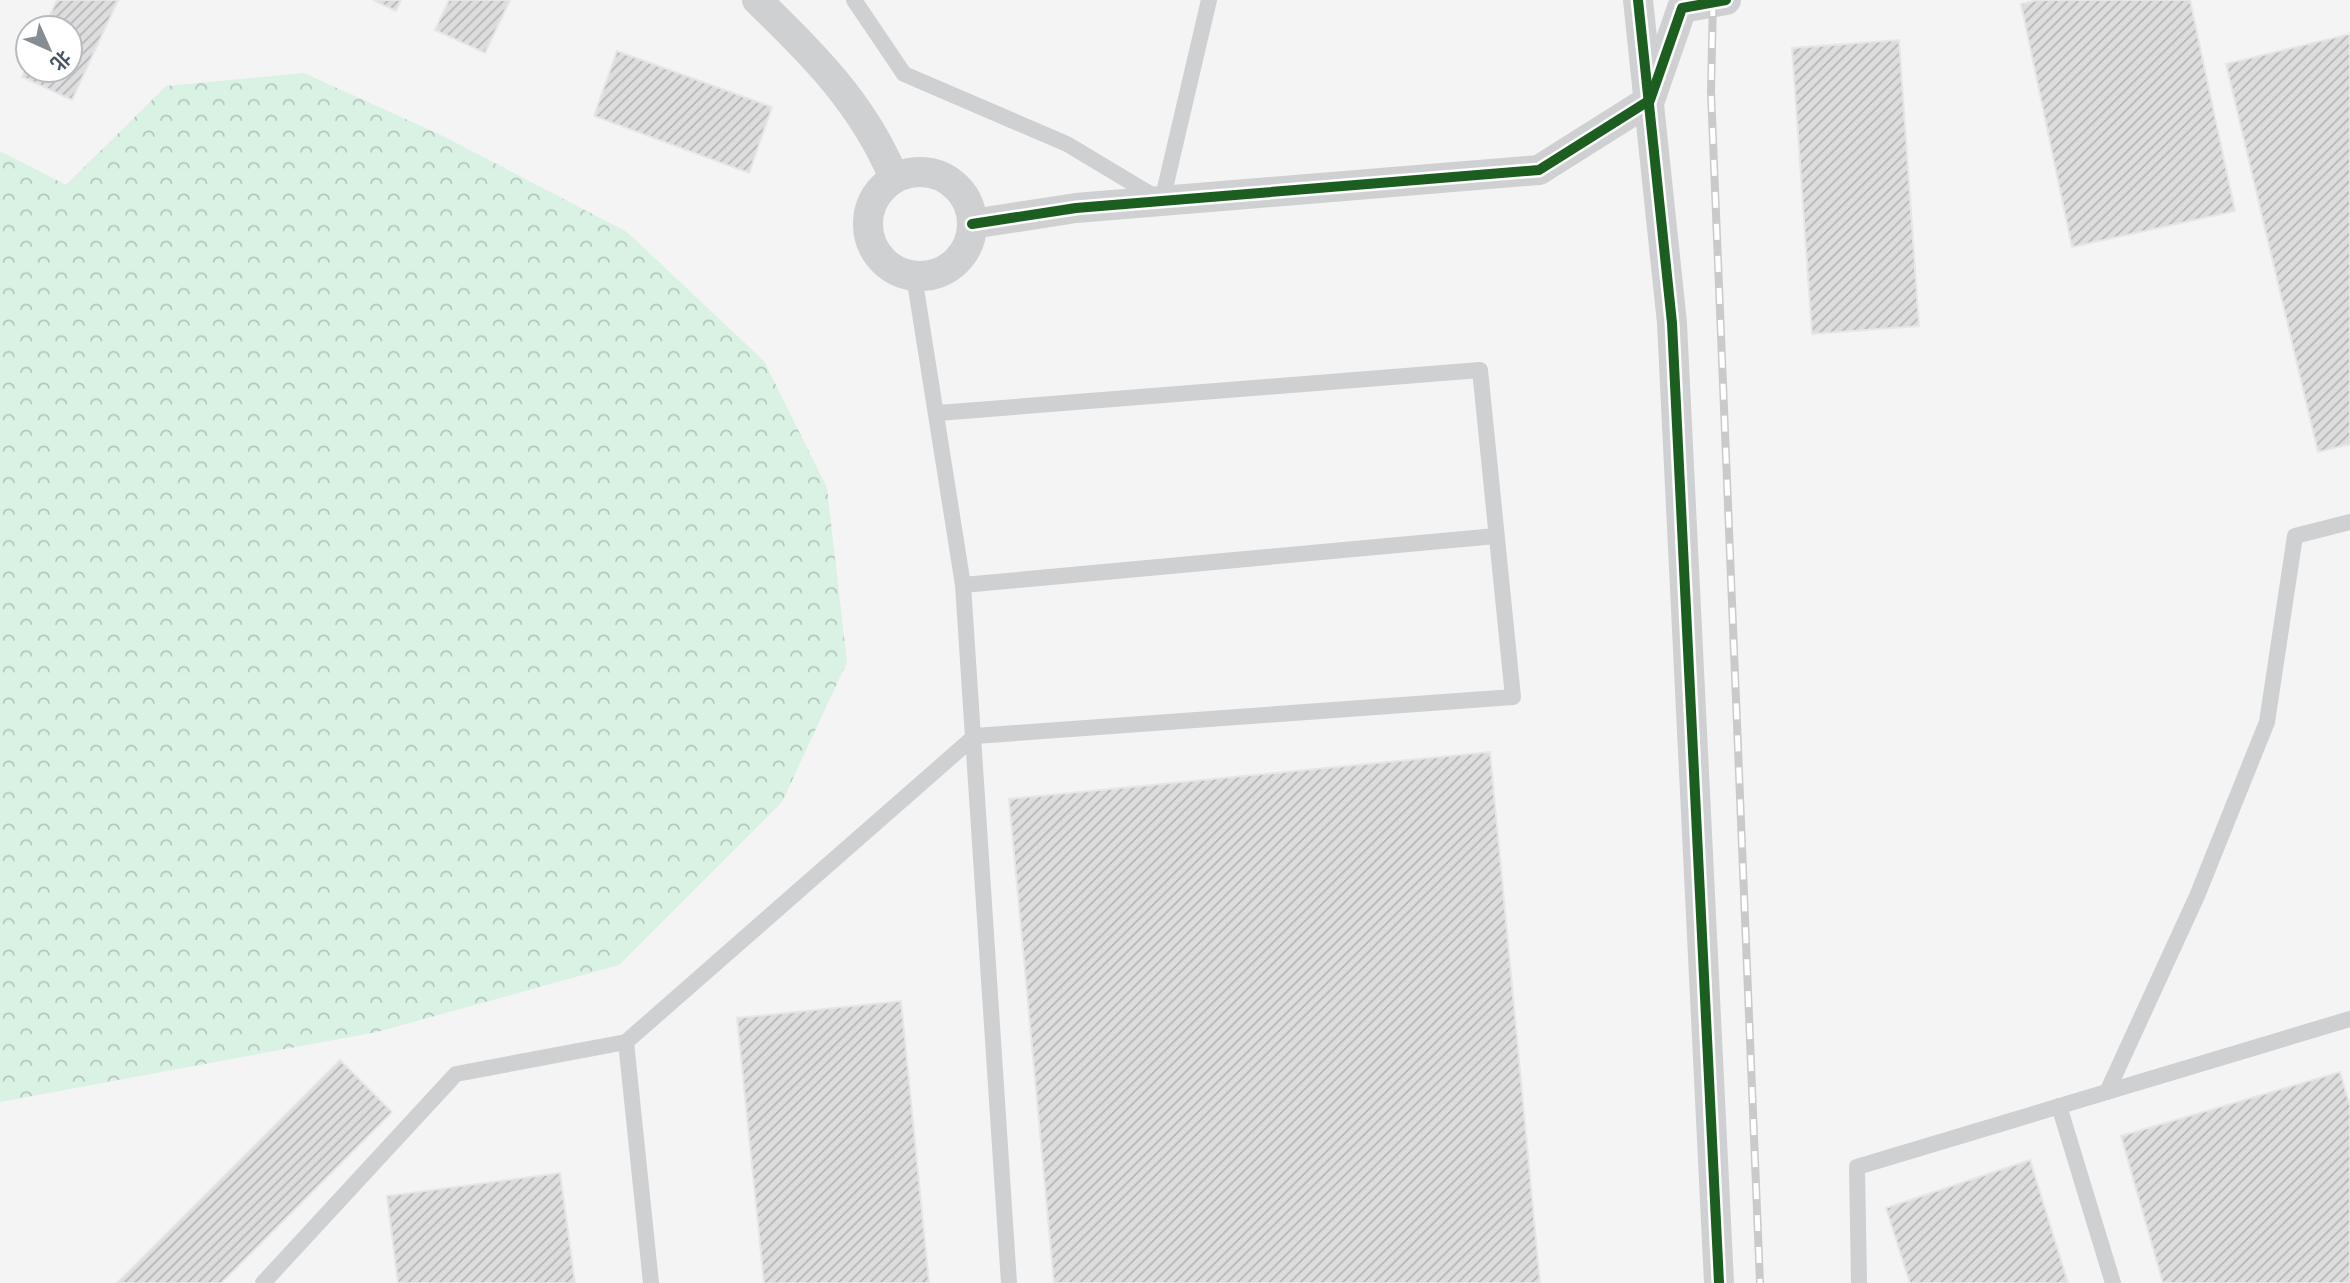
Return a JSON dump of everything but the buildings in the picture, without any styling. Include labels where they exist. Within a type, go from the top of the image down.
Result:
[{"type":"street","points":[[758,0],[818,58],[878,140],[894,178]]},
{"type":"street","points":[[1638,0],[1672,323],[1718,1283]]},
{"type":"street","points":[[972,224],[1076,208],[1539,170],[1650,100],[1682,8],[1720,1]]},
{"type":"street","points":[[915,172],[937,174],[955,184],[968,202],[972,224],[968,245],[955,263],[936,274],[914,276],[894,269],[877,254],[868,234],[869,213],[877,193],[894,178],[915,172]]},
{"type":"lane","points":[[853,0],[904,74],[1067,144],[1162,201],[1209,0]]},
{"type":"lane","points":[[914,276],[938,413],[963,585],[1009,1283]]},
{"type":"lane","points":[[262,1283],[456,1074],[626,1042],[975,736],[1513,697],[1480,370],[938,413]]},
{"type":"lane","points":[[2107,1092],[2197,896],[2267,722],[2295,536],[2350,522]]},
{"type":"lane","points":[[963,585],[1496,536]]},
{"type":"lane","points":[[1859,1283],[1857,1167],[2350,1019]]},
{"type":"lane","points":[[626,1042],[651,1283]]},
{"type":"lane","points":[[2059,1106],[2113,1283]]},
{"type":"green space","points":[[304,73],[443,136],[627,232],[764,361],[827,488],[847,662],[782,802],[619,965],[377,1032],[0,1102],[0,151],[66,185],[166,86]]},
{"type":"railway","points":[[1713,0],[1711,92],[1760,1283]]},
{"type":"cycle path","points":[[1638,0],[1672,323],[1719,1283]]},
{"type":"cycle path","points":[[972,224],[1076,208],[1539,170],[1650,100],[1682,8],[1726,0]]}]
